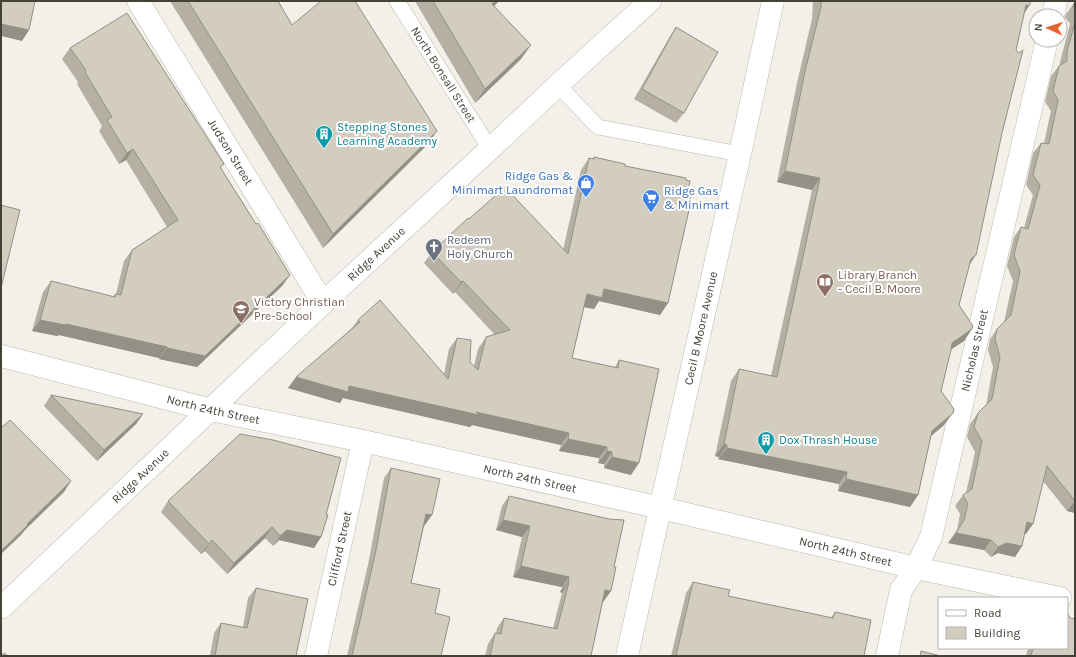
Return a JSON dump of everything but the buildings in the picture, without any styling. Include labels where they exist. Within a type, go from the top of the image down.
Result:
[{"type":"street","name":"Judson Street","points":[[138,1],[324,303]]},
{"type":"street","name":"Ridge Avenue","points":[[1,608],[324,303],[650,1]]},
{"type":"street","name":"Cecil B Moore Avenue","points":[[627,656],[773,1]]},
{"type":"street","name":"Nicholas Street","points":[[887,656],[901,590],[916,568],[931,537],[1045,48]]},
{"type":"street","name":"North 24th Street","points":[[1,356],[211,410],[661,508],[916,568],[1055,597]]},
{"type":"street","name":"Clifford Street","points":[[316,656],[362,442]]},
{"type":"lane","name":"North Bonsall Street","points":[[397,1],[490,149]]},
{"type":"lane","points":[[558,85],[598,127],[740,154]]},
{"type":"place","name":"Stepping Stones Learning Academy","points":[[324,149]]},
{"type":"place","name":"Ridge Gas & Minimart Laundromat","points":[[586,198]]},
{"type":"place","name":"Ridge Gas & Minimart","points":[[651,213]]},
{"type":"place","name":"Redeem Holy Church","points":[[434,262]]},
{"type":"place","name":"Library Branch - Cecil B. Moore","points":[[825,297]]},
{"type":"place","name":"Victory Christian Pre-School","points":[[241,324]]},
{"type":"place","name":"Dox Thrash House","points":[[766,455]]}]
